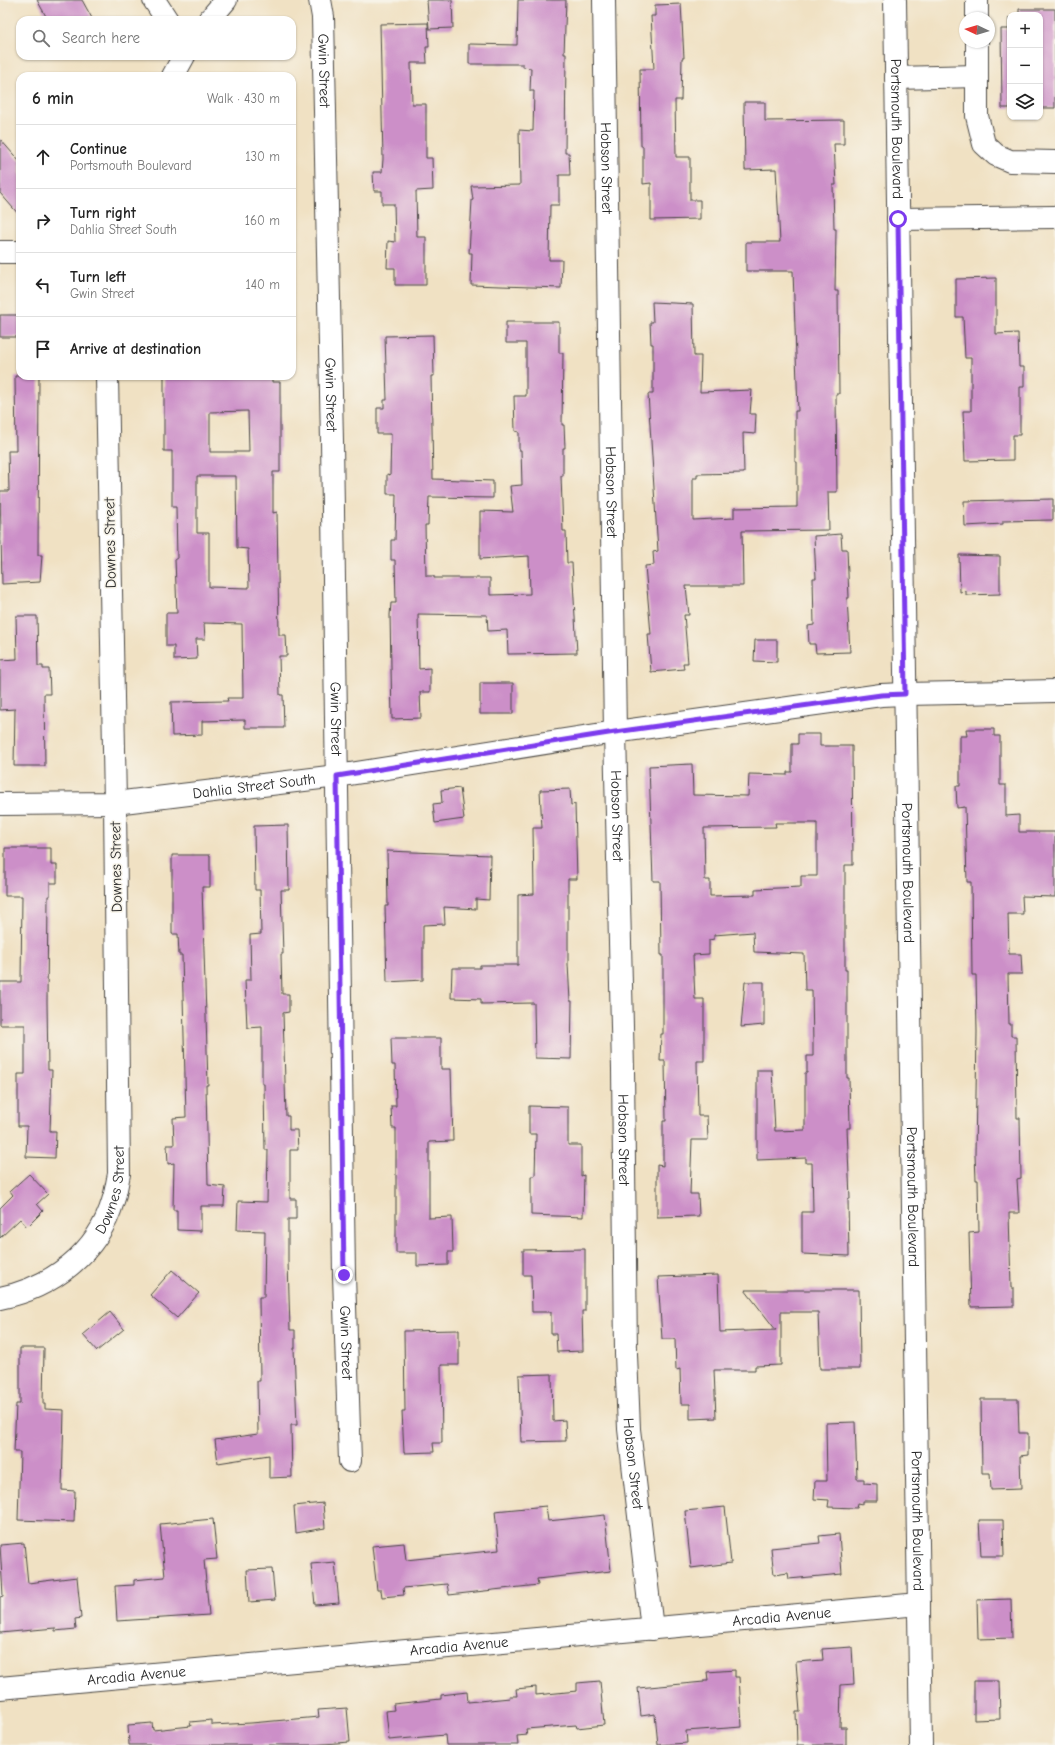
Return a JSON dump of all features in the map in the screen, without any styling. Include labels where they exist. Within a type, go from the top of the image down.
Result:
[{"type":"street","points":[[154,0],[164,16]]},
{"type":"street","points":[[212,16],[226,0]]},
{"type":"street","name":"Gwin Street","points":[[320,0],[323,17],[332,424],[344,1268],[350,1461]]},
{"type":"street","name":"Hobson Street","points":[[604,0],[615,732],[629,1429],[652,1630]]},
{"type":"street","name":"Portsmouth Boulevard","points":[[895,0],[921,1745]]},
{"type":"street","points":[[977,0],[977,12]]},
{"type":"street","points":[[977,48],[977,116],[984,144],[996,155],[1010,161],[1055,162]]},
{"type":"street","points":[[174,72],[182,60]]},
{"type":"street","points":[[896,78],[977,76]]},
{"type":"street","points":[[898,219],[1055,217]]},
{"type":"street","points":[[0,252],[16,252]]},
{"type":"street","name":"Downes Street","points":[[0,1298],[19,1294],[46,1283],[69,1267],[89,1247],[104,1223],[113,1202],[119,1174],[115,803],[107,380]]},
{"type":"street","name":"Dahlia Street South","points":[[0,804],[115,803],[337,776],[615,732],[881,695],[1055,691]]},
{"type":"street","name":"Arcadia Avenue","points":[[0,1688],[652,1630],[919,1604]]},
{"type":"building","points":[[37,0],[82,0],[91,16],[46,16]]},
{"type":"building","points":[[427,0],[452,0],[453,28],[429,29]]},
{"type":"building","points":[[518,0],[566,0],[564,54],[566,54],[565,153],[569,153],[570,175],[559,175],[559,205],[550,205],[549,260],[562,260],[561,288],[471,285],[472,253],[469,253],[473,200],[471,186],[520,185],[519,130],[533,131],[534,91],[530,91],[531,68],[523,67],[523,64],[469,64],[469,44],[517,45]]},
{"type":"building","points":[[681,4],[684,58],[682,58],[681,100],[675,100],[676,157],[690,157],[690,200],[700,200],[700,219],[651,220],[651,183],[643,184],[640,69],[654,69],[651,16],[655,16],[655,5]]},
{"type":"building","points":[[1019,9],[1055,9],[1055,108],[1043,108],[1043,12],[1019,12]]},
{"type":"building","points":[[428,23],[429,47],[426,47],[427,63],[411,63],[412,104],[426,104],[426,158],[432,158],[433,190],[416,191],[417,237],[426,237],[426,285],[395,285],[395,268],[387,268],[388,241],[395,242],[394,204],[382,204],[382,191],[374,191],[373,172],[382,172],[383,159],[380,24]]},
{"type":"building","points":[[1001,29],[1007,29],[1007,108],[1002,108]]},
{"type":"building","points":[[744,102],[765,102],[765,121],[844,120],[844,144],[834,144],[836,185],[833,185],[834,229],[836,229],[835,291],[838,291],[839,394],[836,394],[837,492],[828,492],[829,530],[742,531],[743,586],[686,586],[689,615],[684,615],[688,663],[683,663],[684,669],[651,672],[648,634],[651,634],[645,566],[654,565],[653,552],[658,551],[648,394],[653,394],[653,344],[651,344],[650,322],[653,322],[652,302],[693,304],[694,356],[701,356],[700,392],[752,390],[750,414],[756,414],[755,434],[743,433],[744,473],[697,474],[697,478],[693,478],[693,520],[734,518],[734,508],[797,507],[795,411],[798,411],[793,271],[746,271],[746,242],[780,242],[776,169],[745,170]]},
{"type":"building","points":[[0,139],[16,157],[16,211],[0,193]]},
{"type":"building","points":[[996,278],[996,334],[1018,333],[1019,367],[1024,367],[1024,387],[1020,387],[1020,435],[1013,435],[1013,460],[965,461],[963,411],[971,411],[971,358],[965,358],[963,317],[956,317],[956,279]]},
{"type":"building","points":[[0,315],[16,315],[16,337],[0,337]]},
{"type":"building","points":[[506,322],[559,322],[559,353],[563,353],[562,425],[564,425],[565,448],[563,448],[563,476],[561,476],[563,531],[566,531],[567,563],[572,563],[577,653],[508,654],[507,630],[488,631],[487,615],[418,614],[419,669],[430,668],[430,692],[420,692],[421,718],[392,719],[390,615],[391,603],[396,603],[395,560],[391,560],[391,540],[395,540],[396,494],[387,494],[387,474],[390,475],[391,434],[377,434],[377,408],[384,408],[384,400],[387,400],[385,336],[433,335],[434,376],[431,376],[433,479],[493,481],[493,498],[429,497],[428,525],[425,525],[426,576],[434,576],[434,578],[490,578],[490,595],[530,594],[529,556],[480,559],[480,511],[513,512],[510,486],[522,485],[519,432],[515,431],[514,396],[526,396],[526,343],[506,343]]},
{"type":"building","points":[[15,376],[16,380],[39,380],[38,555],[42,555],[40,582],[2,584],[0,491],[9,491],[8,451],[16,451]]},
{"type":"building","points":[[164,380],[272,380],[272,382],[280,382],[280,472],[273,472],[273,513],[277,512],[279,635],[286,635],[287,656],[279,656],[280,695],[283,695],[284,728],[245,728],[245,720],[202,721],[202,735],[172,736],[171,702],[228,701],[227,698],[243,698],[242,624],[204,623],[205,639],[196,639],[197,659],[174,660],[174,646],[166,646],[166,613],[177,613],[175,559],[177,559],[176,507],[172,507],[172,451],[164,451]],"holes":[[[248,411],[249,452],[210,452],[210,412]],[[197,476],[236,476],[237,548],[248,549],[249,588],[209,587],[209,533],[197,533]]]},
{"type":"building","points":[[1053,499],[1053,520],[1003,521],[1003,524],[965,526],[964,501]]},
{"type":"building","points":[[841,534],[842,549],[847,549],[849,598],[847,598],[850,652],[816,653],[815,644],[809,644],[808,626],[814,625],[813,578],[816,578],[814,536]]},
{"type":"building","points":[[959,555],[1000,556],[1000,594],[966,595],[966,591],[960,592]]},
{"type":"building","points":[[16,616],[37,616],[38,666],[43,666],[43,669],[49,669],[50,694],[44,694],[45,766],[14,766],[15,709],[0,710],[0,660],[17,659]]},
{"type":"building","points":[[755,640],[777,640],[777,662],[754,661]]},
{"type":"building","points":[[480,683],[513,683],[513,714],[480,714]]},
{"type":"building","points":[[966,729],[994,729],[994,736],[1000,736],[1000,785],[1006,785],[1006,816],[1019,815],[1019,832],[1055,832],[1055,897],[1022,896],[1023,914],[1008,914],[1009,954],[1021,954],[1022,974],[1008,974],[1009,1024],[1011,1024],[1011,1036],[1016,1036],[1017,1118],[1020,1118],[1021,1178],[1017,1179],[1019,1213],[1009,1213],[1011,1288],[1014,1288],[1014,1306],[971,1307],[969,1233],[979,1232],[978,1180],[976,1180],[975,1155],[977,1032],[976,975],[972,975],[971,882],[967,882],[965,807],[957,808],[956,786],[960,786],[960,736],[967,736]]},
{"type":"building","points":[[798,734],[820,734],[820,746],[852,746],[853,865],[845,865],[847,1078],[849,1078],[850,1128],[847,1128],[850,1199],[848,1199],[849,1256],[802,1254],[802,1212],[813,1212],[812,1163],[806,1163],[806,1158],[757,1160],[757,1070],[772,1070],[775,1131],[805,1130],[805,1073],[807,1073],[807,1056],[813,1056],[813,1045],[812,990],[805,990],[804,954],[754,952],[753,932],[714,935],[714,939],[709,940],[709,954],[693,955],[695,999],[704,999],[704,1061],[697,1061],[698,1116],[707,1116],[708,1140],[692,1140],[690,1194],[698,1194],[699,1216],[657,1217],[657,1165],[663,1166],[663,1121],[666,1121],[665,1061],[660,1061],[661,1034],[663,1034],[663,955],[661,955],[660,881],[653,881],[649,766],[692,764],[693,795],[748,796],[749,774],[787,775],[787,772],[792,772],[792,744],[798,744]],"holes":[[[775,823],[817,823],[817,876],[801,876],[801,887],[755,889],[755,895],[710,896],[710,880],[705,880],[704,828],[776,827]]]},
{"type":"building","points":[[460,788],[464,819],[435,823],[433,804],[442,803],[441,790]]},
{"type":"building","points":[[570,789],[571,805],[575,804],[577,879],[568,879],[568,964],[570,1001],[572,1001],[571,1059],[535,1058],[534,1003],[481,1004],[481,999],[451,998],[452,968],[480,968],[480,965],[518,965],[518,895],[534,894],[533,828],[542,828],[540,790]]},
{"type":"building","points":[[288,825],[289,890],[281,890],[283,954],[281,954],[282,994],[289,994],[289,1012],[283,1013],[286,1116],[289,1116],[289,1130],[297,1130],[298,1150],[290,1150],[290,1199],[296,1199],[296,1219],[288,1219],[290,1330],[295,1330],[294,1348],[297,1425],[291,1425],[292,1477],[269,1478],[269,1455],[218,1463],[215,1440],[258,1434],[257,1381],[260,1381],[259,1297],[264,1297],[265,1231],[237,1230],[238,1201],[267,1202],[268,1150],[265,1150],[264,1084],[262,1084],[262,1027],[247,1028],[245,980],[251,980],[250,935],[261,934],[260,890],[255,890],[254,826]]},
{"type":"building","points":[[5,848],[51,848],[51,865],[57,865],[57,883],[50,883],[50,896],[48,896],[47,1002],[48,1070],[52,1070],[50,1131],[56,1131],[55,1158],[26,1157],[27,1126],[18,1126],[18,1074],[25,1074],[25,1025],[0,1025],[0,982],[21,982],[22,896],[5,896]]},
{"type":"building","points":[[387,851],[490,855],[489,900],[476,899],[476,909],[444,907],[445,924],[423,925],[423,980],[387,982],[385,906],[388,906]]},
{"type":"building","points":[[172,855],[210,855],[210,887],[202,887],[208,1085],[206,1085],[208,1185],[225,1187],[224,1206],[201,1206],[201,1231],[177,1230],[177,1210],[173,1210],[174,1163],[168,1164],[167,1145],[174,1145],[173,1118],[186,1117],[182,955],[179,955],[178,934],[172,934]]},
{"type":"building","points":[[745,982],[764,982],[764,1025],[741,1027]]},
{"type":"building","points":[[391,1038],[441,1038],[441,1069],[451,1069],[453,1141],[429,1142],[429,1218],[452,1217],[453,1252],[448,1252],[448,1265],[417,1266],[417,1253],[396,1253],[396,1128],[392,1128],[391,1106],[396,1106],[395,1065],[392,1065]]},
{"type":"building","points":[[529,1106],[568,1107],[568,1145],[581,1145],[581,1176],[584,1175],[583,1217],[531,1215],[531,1176],[535,1176],[536,1134],[529,1134]]},
{"type":"building","points":[[29,1174],[48,1194],[37,1204],[43,1211],[27,1227],[20,1219],[0,1238],[0,1208],[13,1195],[10,1191]]},
{"type":"building","points":[[585,1249],[585,1311],[582,1311],[583,1351],[557,1352],[556,1334],[551,1334],[551,1312],[532,1312],[531,1275],[523,1275],[523,1250]]},
{"type":"building","points":[[172,1270],[199,1293],[177,1318],[150,1295]]},
{"type":"building","points":[[718,1275],[720,1332],[776,1330],[745,1290],[859,1290],[860,1369],[820,1369],[818,1312],[781,1312],[781,1365],[755,1366],[755,1370],[714,1370],[716,1418],[690,1419],[690,1404],[681,1404],[680,1369],[676,1370],[675,1339],[662,1339],[658,1277]]},
{"type":"building","points":[[110,1312],[124,1329],[97,1351],[83,1335]]},
{"type":"building","points":[[459,1330],[459,1365],[441,1365],[442,1443],[433,1443],[434,1452],[404,1453],[402,1411],[405,1411],[404,1331]]},
{"type":"building","points":[[20,1348],[44,1348],[43,1404],[45,1404],[45,1409],[64,1410],[62,1490],[75,1491],[74,1522],[18,1520],[20,1452],[14,1452],[16,1404],[20,1404]]},
{"type":"building","points":[[552,1374],[553,1421],[565,1420],[566,1441],[521,1442],[519,1375]]},
{"type":"building","points":[[981,1399],[1018,1399],[1019,1433],[1028,1433],[1028,1455],[1020,1456],[1021,1489],[991,1490],[990,1473],[982,1473]]},
{"type":"building","points":[[855,1422],[857,1479],[864,1479],[864,1483],[877,1484],[877,1501],[863,1501],[863,1504],[858,1503],[857,1508],[828,1507],[829,1500],[814,1499],[815,1481],[827,1481],[826,1423]]},
{"type":"building","points":[[323,1503],[325,1528],[296,1533],[294,1506]]},
{"type":"building","points":[[546,1506],[548,1521],[605,1515],[611,1571],[537,1579],[538,1585],[449,1595],[447,1584],[403,1588],[404,1595],[382,1597],[381,1590],[377,1590],[372,1546],[404,1543],[406,1560],[499,1550],[495,1511]]},
{"type":"building","points":[[725,1507],[731,1563],[691,1568],[685,1511]]},
{"type":"building","points":[[213,1519],[217,1559],[204,1560],[209,1615],[117,1621],[115,1586],[134,1585],[134,1580],[165,1577],[160,1524]]},
{"type":"building","points":[[979,1520],[1003,1520],[1004,1556],[981,1556]]},
{"type":"building","points":[[839,1534],[842,1574],[789,1579],[788,1573],[774,1575],[771,1548],[820,1543],[819,1536]]},
{"type":"building","points":[[24,1543],[28,1583],[77,1577],[81,1618],[75,1619],[76,1629],[55,1631],[55,1628],[0,1633],[0,1597],[3,1596],[0,1545]]},
{"type":"building","points":[[335,1562],[339,1603],[315,1605],[311,1564]]},
{"type":"building","points":[[272,1569],[275,1600],[249,1602],[247,1570]]},
{"type":"building","points":[[1011,1599],[1012,1638],[978,1639],[977,1600]]},
{"type":"building","points":[[852,1647],[854,1684],[841,1685],[840,1727],[846,1727],[846,1745],[797,1745],[796,1712],[800,1712],[796,1662],[823,1660],[822,1649]]},
{"type":"building","points":[[735,1670],[735,1677],[739,1677],[742,1727],[686,1731],[687,1743],[658,1745],[655,1714],[641,1716],[638,1688],[704,1682],[704,1680],[708,1680],[707,1672]]},
{"type":"building","points":[[600,1681],[604,1725],[577,1728],[576,1725],[526,1729],[527,1735],[517,1736],[518,1745],[446,1745],[445,1735],[389,1740],[386,1711],[394,1710],[393,1704],[441,1699],[441,1695],[467,1692],[468,1702],[510,1698],[509,1696],[517,1696],[516,1689],[536,1687],[536,1695],[577,1691],[577,1683]]},
{"type":"building","points":[[974,1681],[999,1681],[1000,1719],[974,1720]]},
{"type":"building","points":[[347,1708],[350,1742],[311,1745],[129,1745],[128,1725],[152,1723],[153,1730],[191,1726],[190,1722],[212,1720],[212,1725],[251,1723],[319,1717],[318,1710]]},
{"type":"route","points":[[344,1275],[337,776],[615,732],[881,695],[905,694],[898,219]]}]
